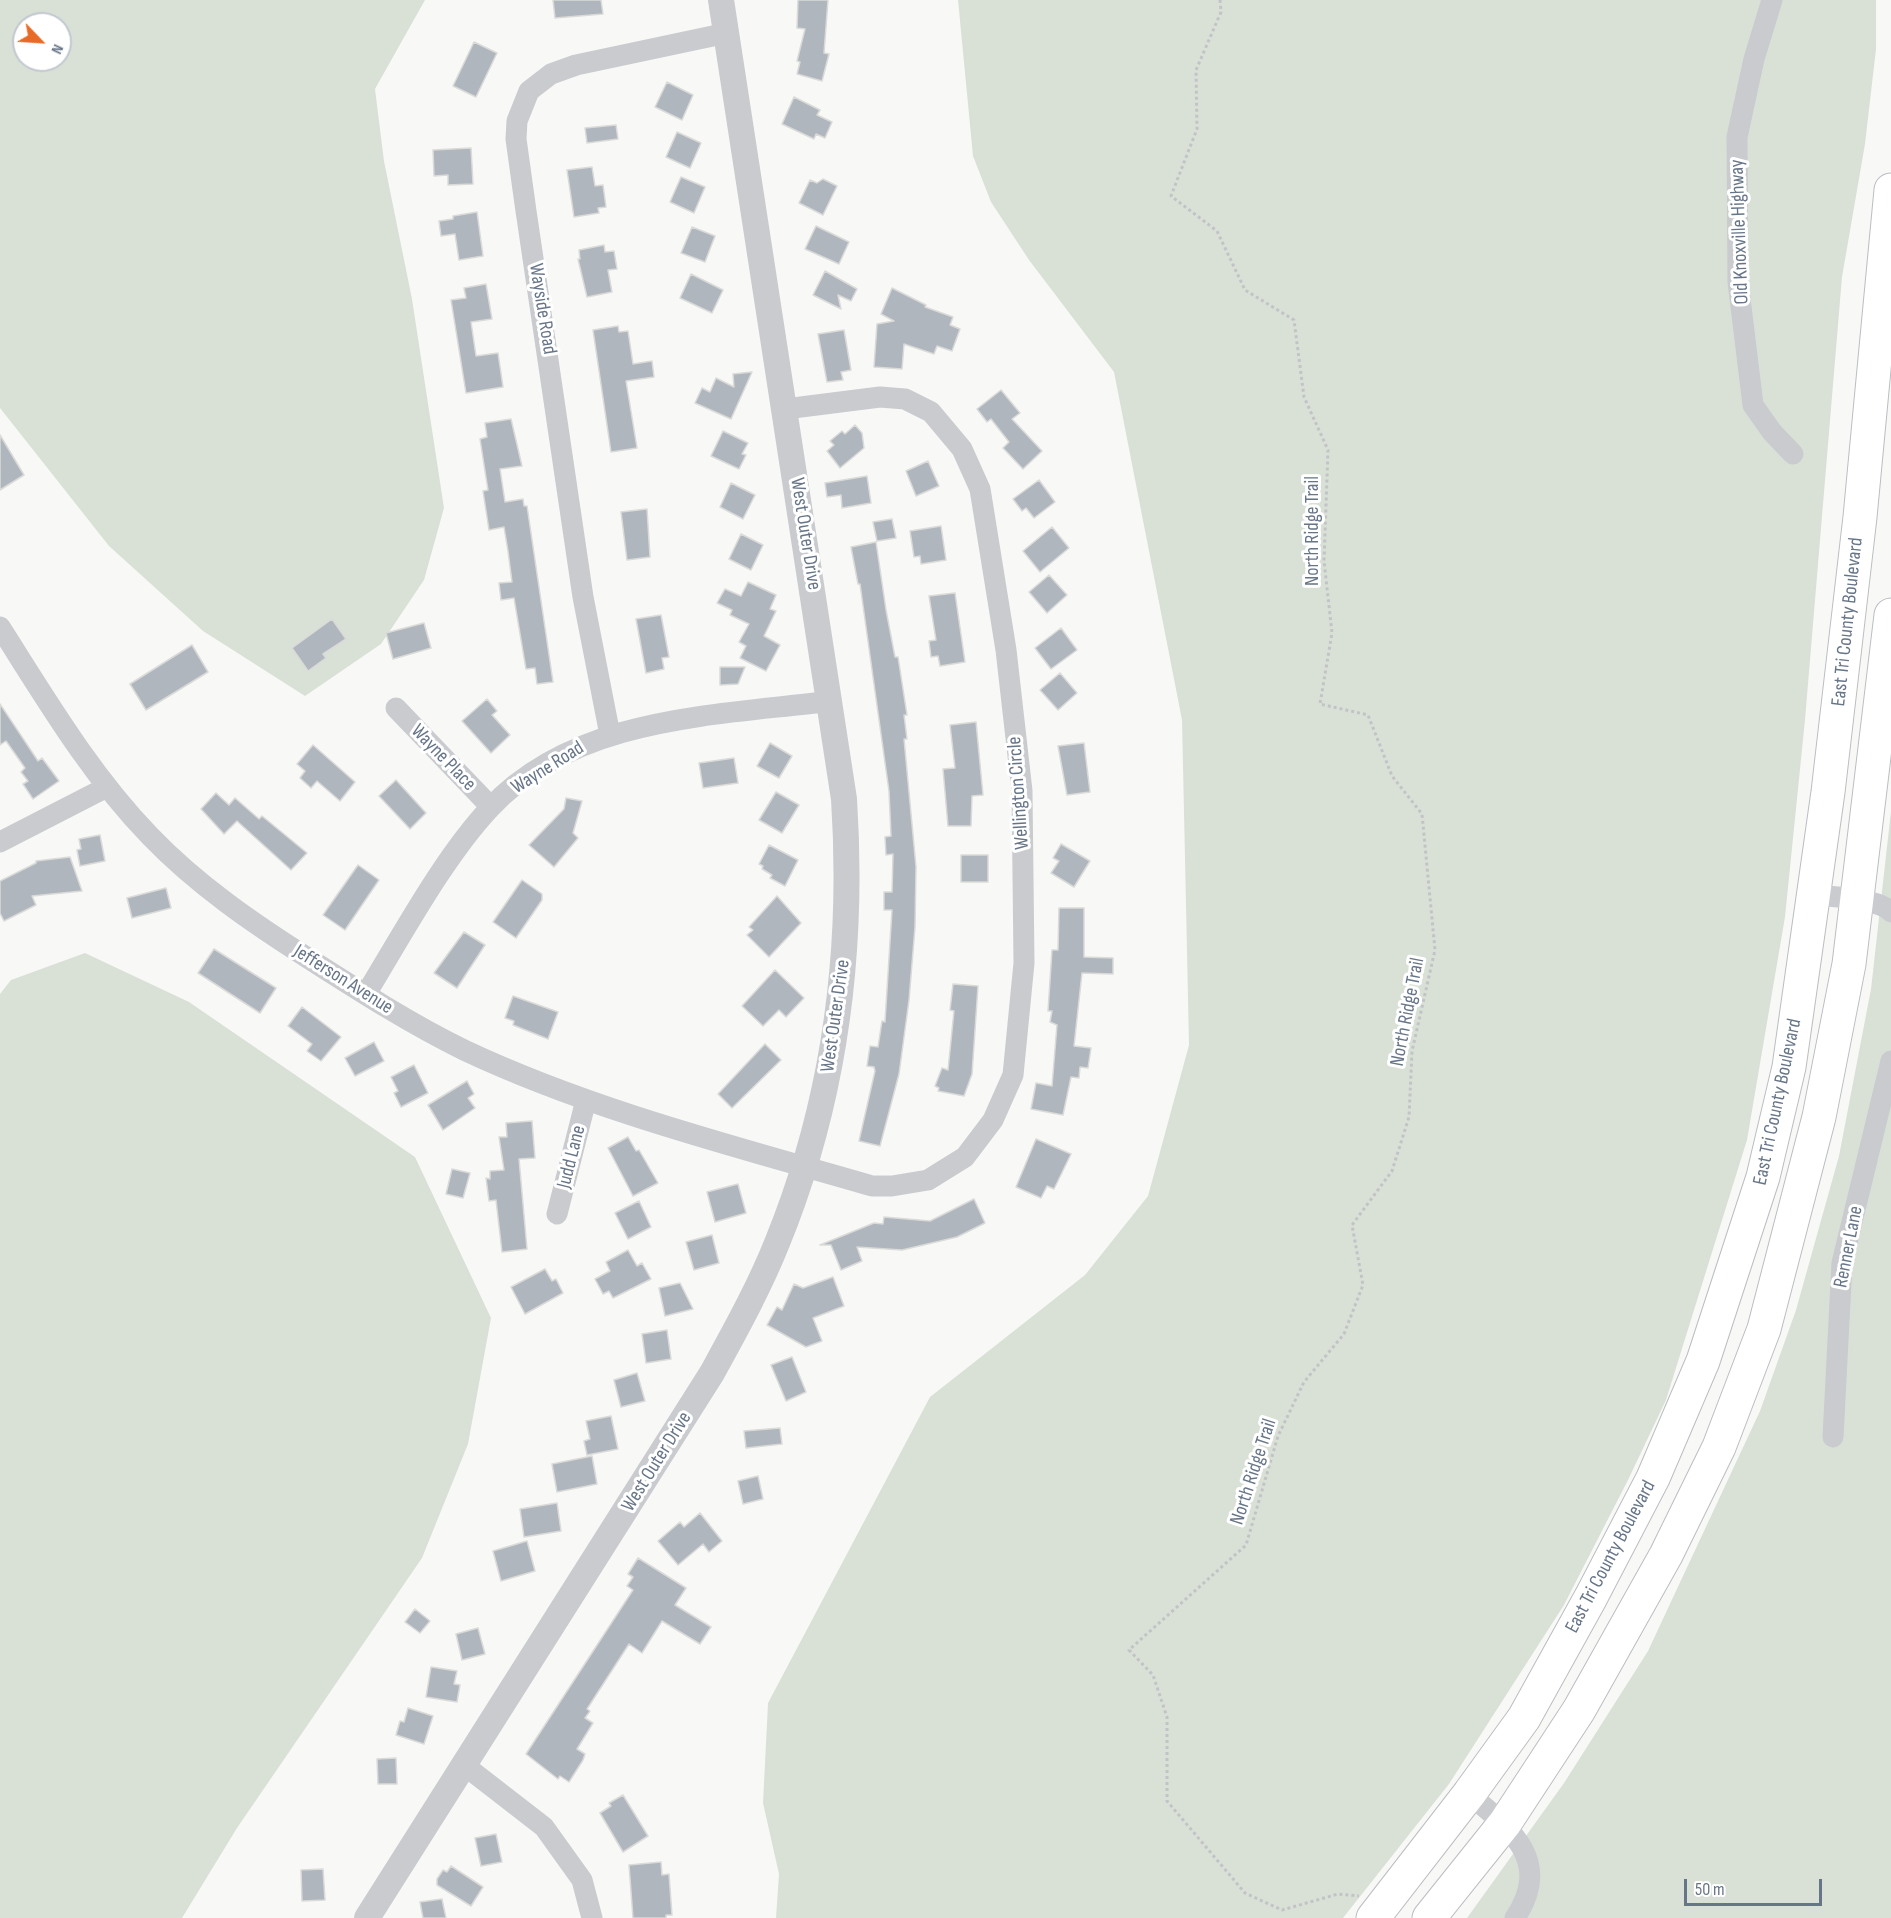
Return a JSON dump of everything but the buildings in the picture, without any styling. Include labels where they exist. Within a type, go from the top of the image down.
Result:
[{"type":"highway","name":"East Tri County Boulevard","points":[[1369,1907],[1469,1794],[1524,1718],[1591,1596],[1653,1478],[1703,1361],[1763,1177],[1789,1067],[1815,895],[1860,517],[1891,190]]},
{"type":"highway","name":"East Tri County Boulevard","points":[[1429,1918],[1505,1823],[1585,1700],[1666,1555],[1719,1446],[1764,1329],[1819,1117],[1849,964],[1891,615]]},
{"type":"street","name":"West Outer Drive","points":[[367,1918],[712,1373],[749,1305],[777,1243],[804,1166],[831,1067],[846,944],[849,866],[844,799],[831,701],[721,0]]},
{"type":"street","name":"Old Knoxville Highway","points":[[1772,0],[1754,59],[1737,136],[1738,282],[1753,405],[1772,432],[1793,454]]},
{"type":"street","name":"Wayside Road","points":[[610,735],[583,597],[527,220],[516,139],[517,121],[529,91],[550,74],[576,65],[727,33]]},
{"type":"street","name":"Wellington Circle","points":[[785,409],[880,397],[904,399],[931,412],[962,449],[980,489],[992,561],[1006,650],[1023,817],[1024,963],[1017,1042],[1012,1075],[993,1120],[966,1157],[928,1180],[912,1184],[872,1186],[804,1166]]},
{"type":"street","name":"Jefferson Avenue","points":[[0,627],[58,718],[107,787],[150,836],[210,891],[290,946],[406,1019],[463,1049],[586,1100],[804,1166]]},
{"type":"street","name":"Wayne Road","points":[[366,994],[438,880],[491,807],[529,776],[574,749],[610,735],[664,723],[831,701]]},
{"type":"street","name":"Wayne Place","points":[[396,708],[491,807]]},
{"type":"street","points":[[0,842],[107,787]]},
{"type":"street","points":[[1815,895],[1886,906],[1891,912]]},
{"type":"street","name":"Renner Lane","points":[[1833,1437],[1842,1263],[1888,1083],[1891,1061]]},
{"type":"street","name":"Judd Lane","points":[[557,1214],[586,1100]]},
{"type":"street","points":[[465,1765],[544,1827],[582,1880],[592,1918]]},
{"type":"street","points":[[1469,1794],[1505,1823],[1517,1839],[1531,1868],[1529,1889],[1515,1918]]},
{"type":"path","name":"North Ridge Trail","points":[[1220,0],[1221,12],[1196,70],[1197,129],[1171,196],[1217,231],[1245,290],[1294,320],[1304,397],[1328,450],[1324,561],[1332,633],[1320,704],[1368,715],[1392,776],[1422,814],[1435,950],[1412,1051],[1409,1117],[1392,1171],[1352,1225],[1363,1285],[1344,1334],[1304,1382],[1278,1436],[1246,1545],[1129,1650],[1153,1675],[1167,1717],[1167,1801],[1245,1893],[1282,1910],[1338,1894],[1369,1907]]},
{"type":"shaded area","points":[[0,0],[425,0],[375,89],[384,161],[412,299],[444,508],[424,580],[381,644],[305,696],[203,631],[109,546],[0,408]]},
{"type":"shaded area","points":[[958,0],[1876,0],[1876,49],[1865,144],[1842,277],[1805,720],[1785,917],[1747,1140],[1666,1400],[1564,1605],[1449,1784],[1343,1918],[776,1918],[779,1874],[763,1803],[768,1703],[930,1397],[1085,1275],[1148,1196],[1189,1045],[1182,720],[1114,372],[1029,260],[991,202],[973,156]]},
{"type":"shaded area","points":[[1891,811],[1891,1918],[1467,1918],[1564,1783],[1648,1651],[1760,1411],[1796,1310],[1839,1156],[1871,989]]},
{"type":"shaded area","points":[[85,953],[189,1002],[415,1157],[491,1318],[468,1444],[422,1558],[237,1828],[182,1918],[0,1918],[0,994],[11,980]]}]
